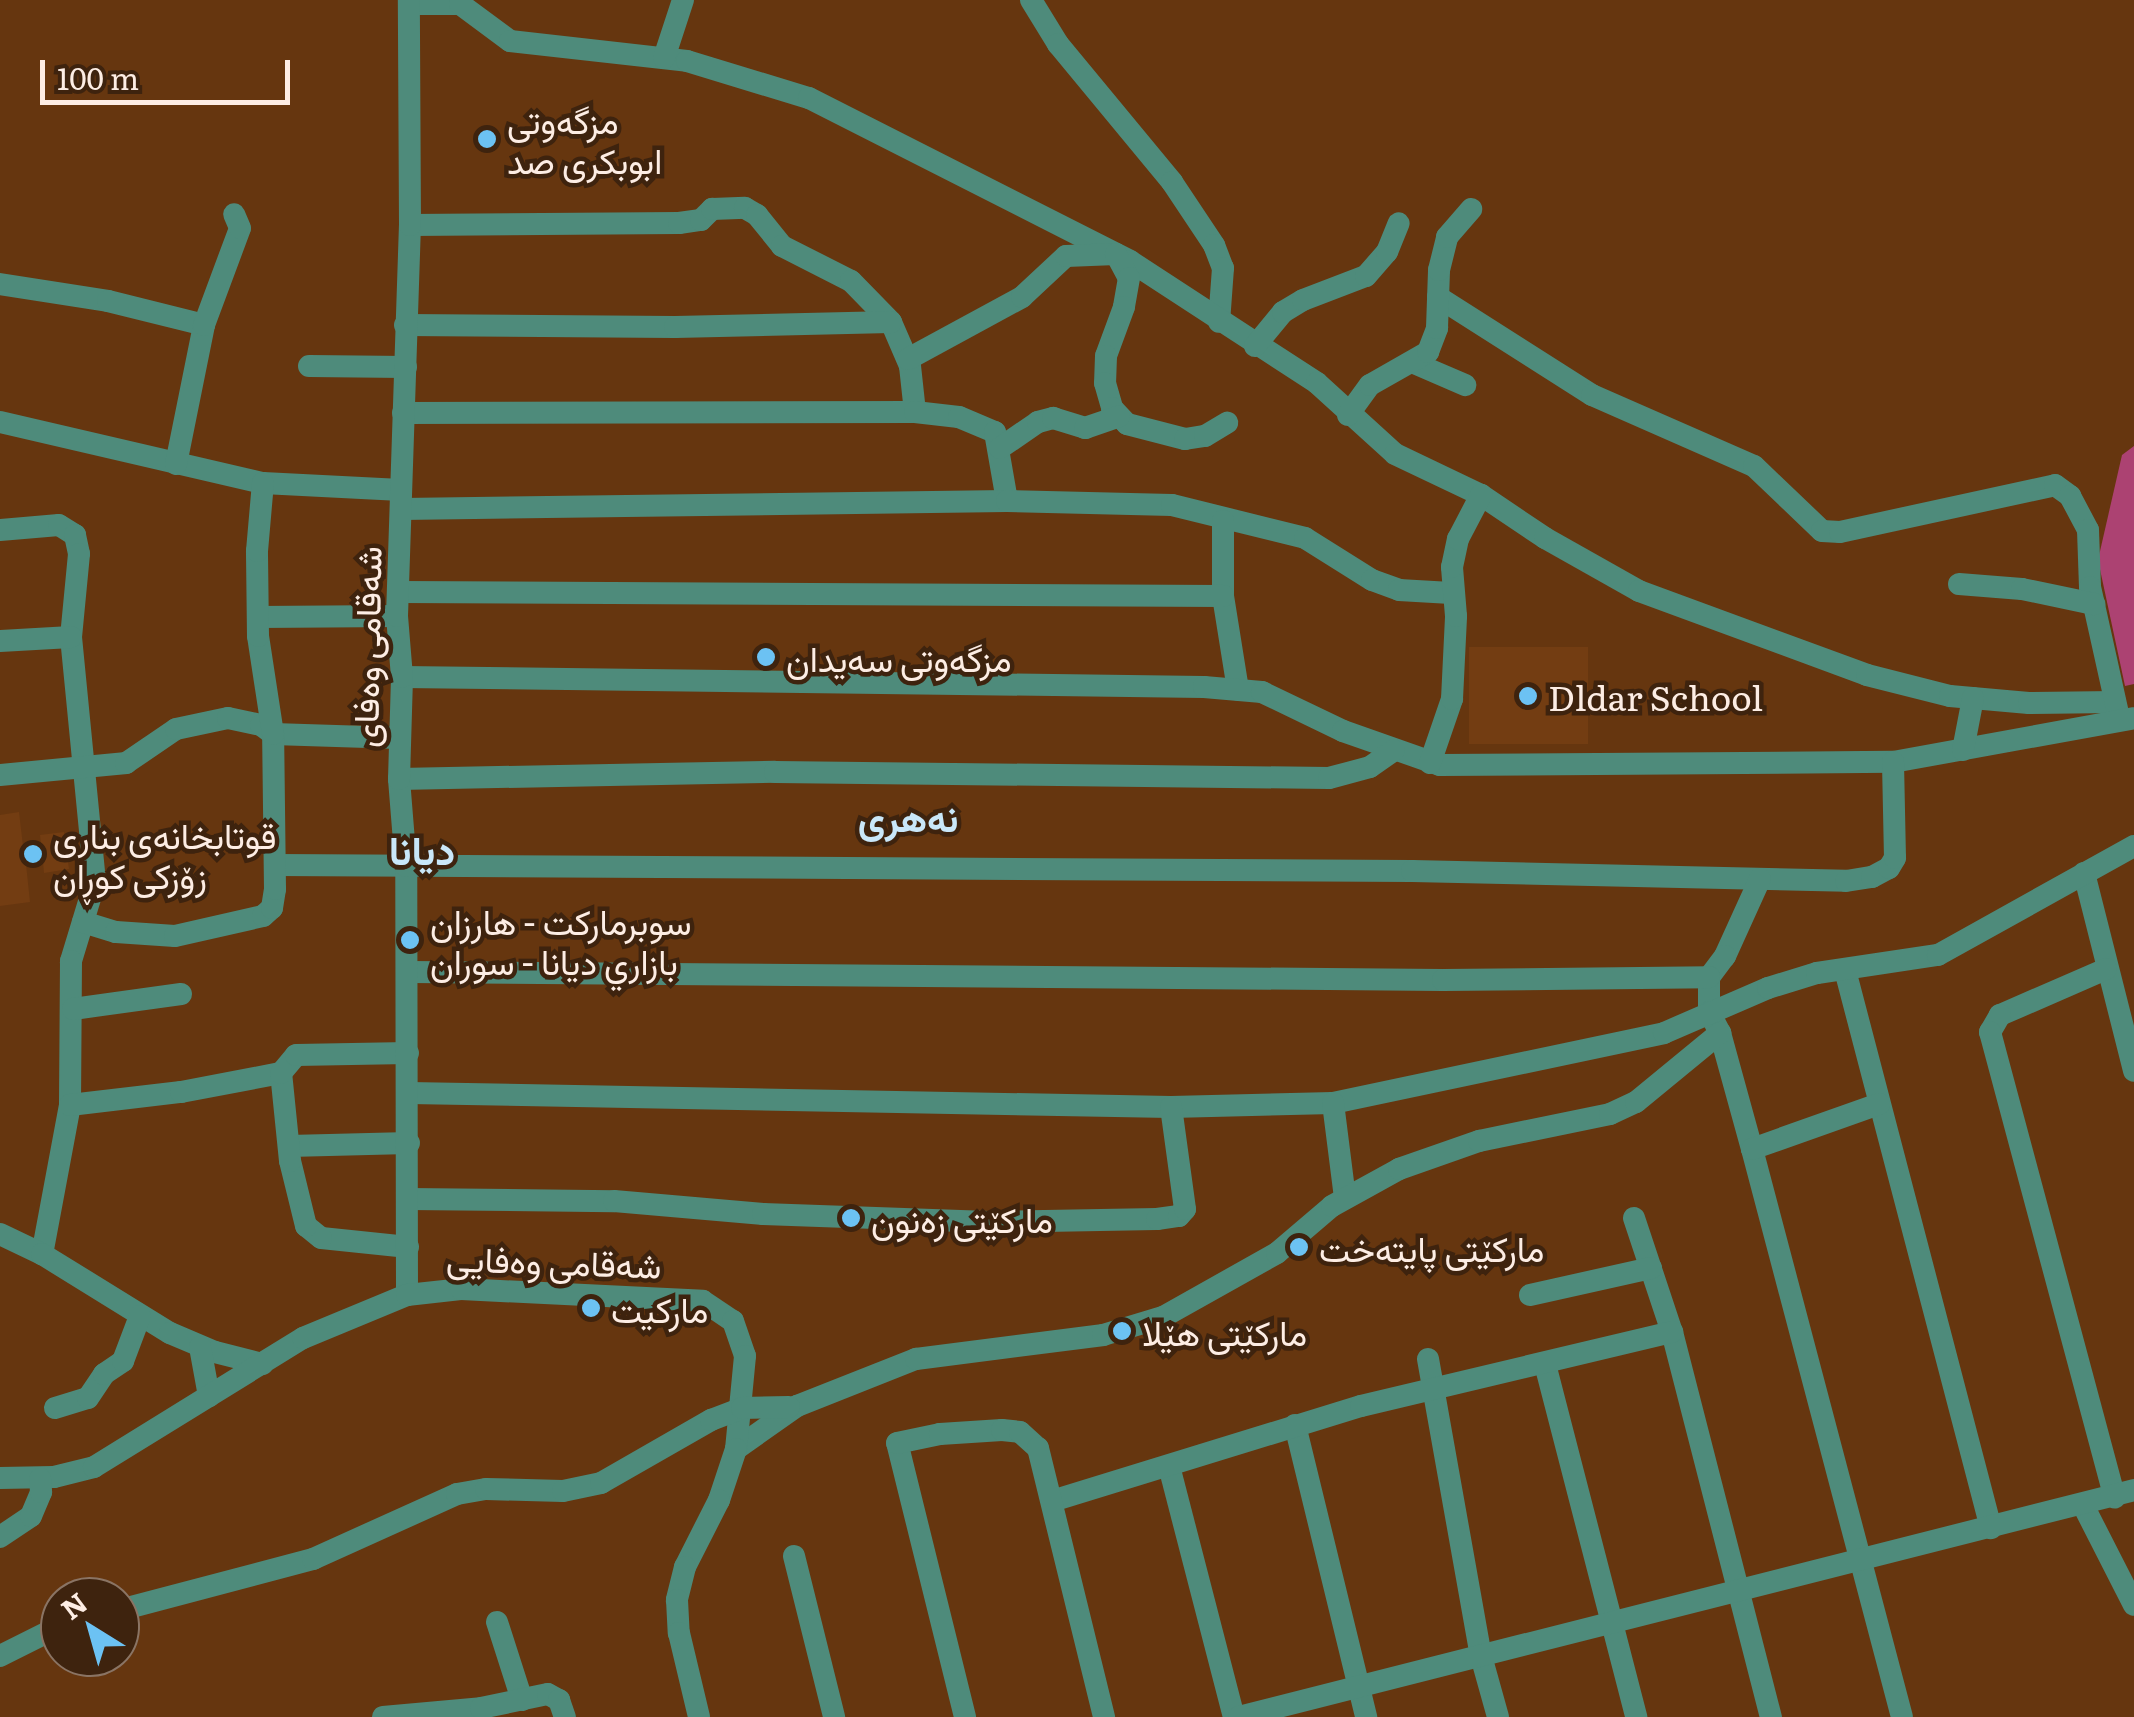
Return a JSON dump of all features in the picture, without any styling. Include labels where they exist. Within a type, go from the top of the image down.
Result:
[{"type":"street","points":[[664,58],[683,0]]},
{"type":"street","points":[[1031,0],[1041,21],[1172,182],[1214,245],[1222,268],[1219,322]]},
{"type":"street","points":[[409,2],[460,4],[510,41],[664,58],[808,98],[1116,254],[1317,383],[1348,416],[1395,454],[1481,495],[1639,591],[1866,674],[1973,698],[2123,713]]},
{"type":"street","name":"شەقامی وەفای","points":[[407,1295],[410,1093],[406,866],[399,779],[402,677],[397,616],[410,224],[409,2]]},
{"type":"street","points":[[410,224],[679,223],[701,220],[712,209],[744,208],[757,215],[782,246],[851,281],[891,322],[908,359],[915,412]]},
{"type":"street","points":[[1348,416],[1370,386],[1390,370],[1414,363],[1428,352],[1437,328],[1447,237],[1471,210]]},
{"type":"street","points":[[176,464],[204,325],[240,228],[234,214]]},
{"type":"street","points":[[1255,346],[1283,312],[1302,300],[1366,276],[1387,252],[1400,223]]},
{"type":"street","points":[[908,359],[1022,298],[1066,256],[1116,254]]},
{"type":"street","points":[[1116,254],[1129,278],[1124,307],[1106,356],[1105,383],[1112,408],[1142,429],[1185,438],[1205,436],[1226,424]]},
{"type":"street","points":[[0,284],[108,301],[204,325]]},
{"type":"street","points":[[1438,297],[1592,395],[1754,466],[1822,531],[1840,532],[2055,484],[2070,496],[2088,530],[2094,604],[2123,713]]},
{"type":"street","points":[[405,325],[675,327],[891,322]]},
{"type":"street","points":[[1414,363],[1466,385]]},
{"type":"street","points":[[309,366],[406,367]]},
{"type":"street","points":[[403,414],[915,412],[982,425],[995,432],[1007,501]]},
{"type":"street","points":[[1000,448],[1038,422],[1053,418],[1085,428],[1120,416]]},
{"type":"street","points":[[0,422],[94,440],[176,464],[263,482],[402,500],[1172,505],[1223,521],[1305,538],[1372,580],[1399,590],[1451,593]]},
{"type":"street","points":[[83,922],[116,932],[175,936],[263,916],[272,908],[274,734],[258,617],[257,551],[263,482]]},
{"type":"street","points":[[1430,762],[1452,698],[1456,616],[1451,593],[1458,539],[1481,495]]},
{"type":"street","points":[[1223,521],[1222,596],[1238,690]]},
{"type":"street","points":[[0,530],[59,525],[75,535],[79,554],[71,637],[95,882],[72,961],[70,1105],[42,1254]]},
{"type":"street","points":[[1958,584],[2022,589],[2094,604]]},
{"type":"street","points":[[399,592],[1222,596]]},
{"type":"street","points":[[258,617],[397,616]]},
{"type":"street","points":[[0,641],[71,637]]},
{"type":"street","points":[[402,677],[1238,690],[1262,692],[1343,731],[1430,762],[1893,762],[2123,713]]},
{"type":"street","points":[[1962,750],[1973,698]]},
{"type":"street","points":[[0,775],[126,764],[176,730],[228,718],[261,725],[274,734],[399,738]]},
{"type":"street","points":[[399,779],[775,772],[1329,778],[1370,766],[1394,750]]},
{"type":"street","points":[[275,865],[1392,870],[1846,881],[1889,868],[1896,858],[1893,762]]},
{"type":"street","points":[[736,1449],[798,1406],[916,1359],[1136,1328],[1277,1253],[1310,1222],[1345,1198],[1432,1154],[1538,1126],[1610,1114],[1636,1102],[1715,1022],[1768,988],[1938,954],[2134,846]]},
{"type":"street","points":[[2084,874],[2134,1071]]},
{"type":"street","points":[[1760,879],[1734,939],[1709,977],[1715,1022],[1864,1560],[1902,1717]]},
{"type":"street","points":[[1169,1466],[1236,1717],[2125,1494],[1990,1032],[2000,1015],[2106,969]]},
{"type":"street","points":[[1844,970],[1991,1528]]},
{"type":"street","points":[[408,972],[1442,980],[1709,977]]},
{"type":"street","points":[[72,1010],[181,994]]},
{"type":"street","points":[[410,1093],[1171,1107],[1332,1103],[1715,1022]]},
{"type":"street","points":[[70,1105],[182,1092],[281,1073],[296,1055],[408,1053]]},
{"type":"street","points":[[281,1073],[296,1200],[306,1226],[321,1238],[408,1247]]},
{"type":"street","points":[[1332,1103],[1345,1198]]},
{"type":"street","points":[[1752,1150],[1878,1104]]},
{"type":"street","points":[[408,1199],[614,1201],[764,1214],[970,1222],[1158,1220],[1178,1216],[1185,1209],[1171,1107]]},
{"type":"street","points":[[289,1146],[409,1143]]},
{"type":"street","points":[[1634,1218],[1672,1332],[1771,1717]]},
{"type":"street","points":[[0,1234],[42,1254],[140,1316],[200,1347],[262,1364]]},
{"type":"street","points":[[1530,1296],[1650,1268]]},
{"type":"street","name":"شەقامی وەفایی","points":[[0,1478],[68,1475],[107,1461],[329,1326],[407,1295],[461,1290],[702,1301],[724,1312],[740,1332],[745,1356],[736,1449],[719,1500],[684,1567],[677,1600],[679,1633],[699,1717]]},
{"type":"street","points":[[55,1408],[83,1401],[104,1374],[118,1366],[140,1316]]},
{"type":"street","points":[[1052,1502],[1295,1425],[1672,1332]]},
{"type":"street","points":[[200,1347],[209,1396]]},
{"type":"street","points":[[1428,1359],[1481,1656],[1498,1717]]},
{"type":"street","points":[[1546,1364],[1636,1717]]},
{"type":"street","points":[[140,1605],[314,1558],[457,1494],[486,1489],[563,1491],[601,1483],[632,1469],[693,1429],[742,1408],[798,1406]]},
{"type":"street","points":[[1295,1425],[1366,1717]]},
{"type":"street","points":[[965,1717],[897,1443],[940,1434],[1020,1432],[1038,1448],[1104,1717]]},
{"type":"street","points":[[0,1537],[31,1516],[41,1492],[40,1478]]},
{"type":"street","points":[[2083,1505],[2134,1605]]},
{"type":"street","points":[[794,1556],[834,1717]]},
{"type":"street","points":[[496,1622],[522,1700]]},
{"type":"street","points":[[0,1656],[40,1636]]},
{"type":"street","points":[[383,1717],[414,1711],[443,1715],[554,1696],[565,1717]]},
{"type":"shaded area","points":[[2134,446],[2134,684],[2125,686],[2098,560],[2122,455]]},
{"type":"shaded area","name":"Dldar School","points":[[1469,647],[1588,647],[1588,744],[1469,744]]},
{"type":"shaded area","name":"قوتابخانەی بناری زۆزکی کوڕان","points":[[19,812],[23,846],[41,844],[40,835],[64,832],[69,869],[44,873],[43,862],[26,864],[30,902],[0,906],[0,815]]},
{"type":"place","name":"مزگەوتی ابوبکری صد","points":[[487,139]]},
{"type":"place","name":"مزگەوتی سەیدان","points":[[766,657]]},
{"type":"place","name":"Dldar School","points":[[1528,696]]},
{"type":"place","name":"قوتابخانەی بناری زۆزکی کوڕان","points":[[33,854]]},
{"type":"place","name":"سوبرماركت - هارزان بازاري ديانا - سوران","points":[[410,940]]},
{"type":"place","name":"مارکێتی زەنون","points":[[851,1218]]},
{"type":"place","name":"مارکێتی پایتەخت","points":[[1299,1247]]},
{"type":"place","name":"ماركيت","points":[[591,1308]]},
{"type":"place","name":"مارکێتی هێلا","points":[[1122,1331]]},
{"type":"district","name":"نەھری","points":[[908,816]]},
{"type":"district","name":"دیانا","points":[[422,848]]}]
